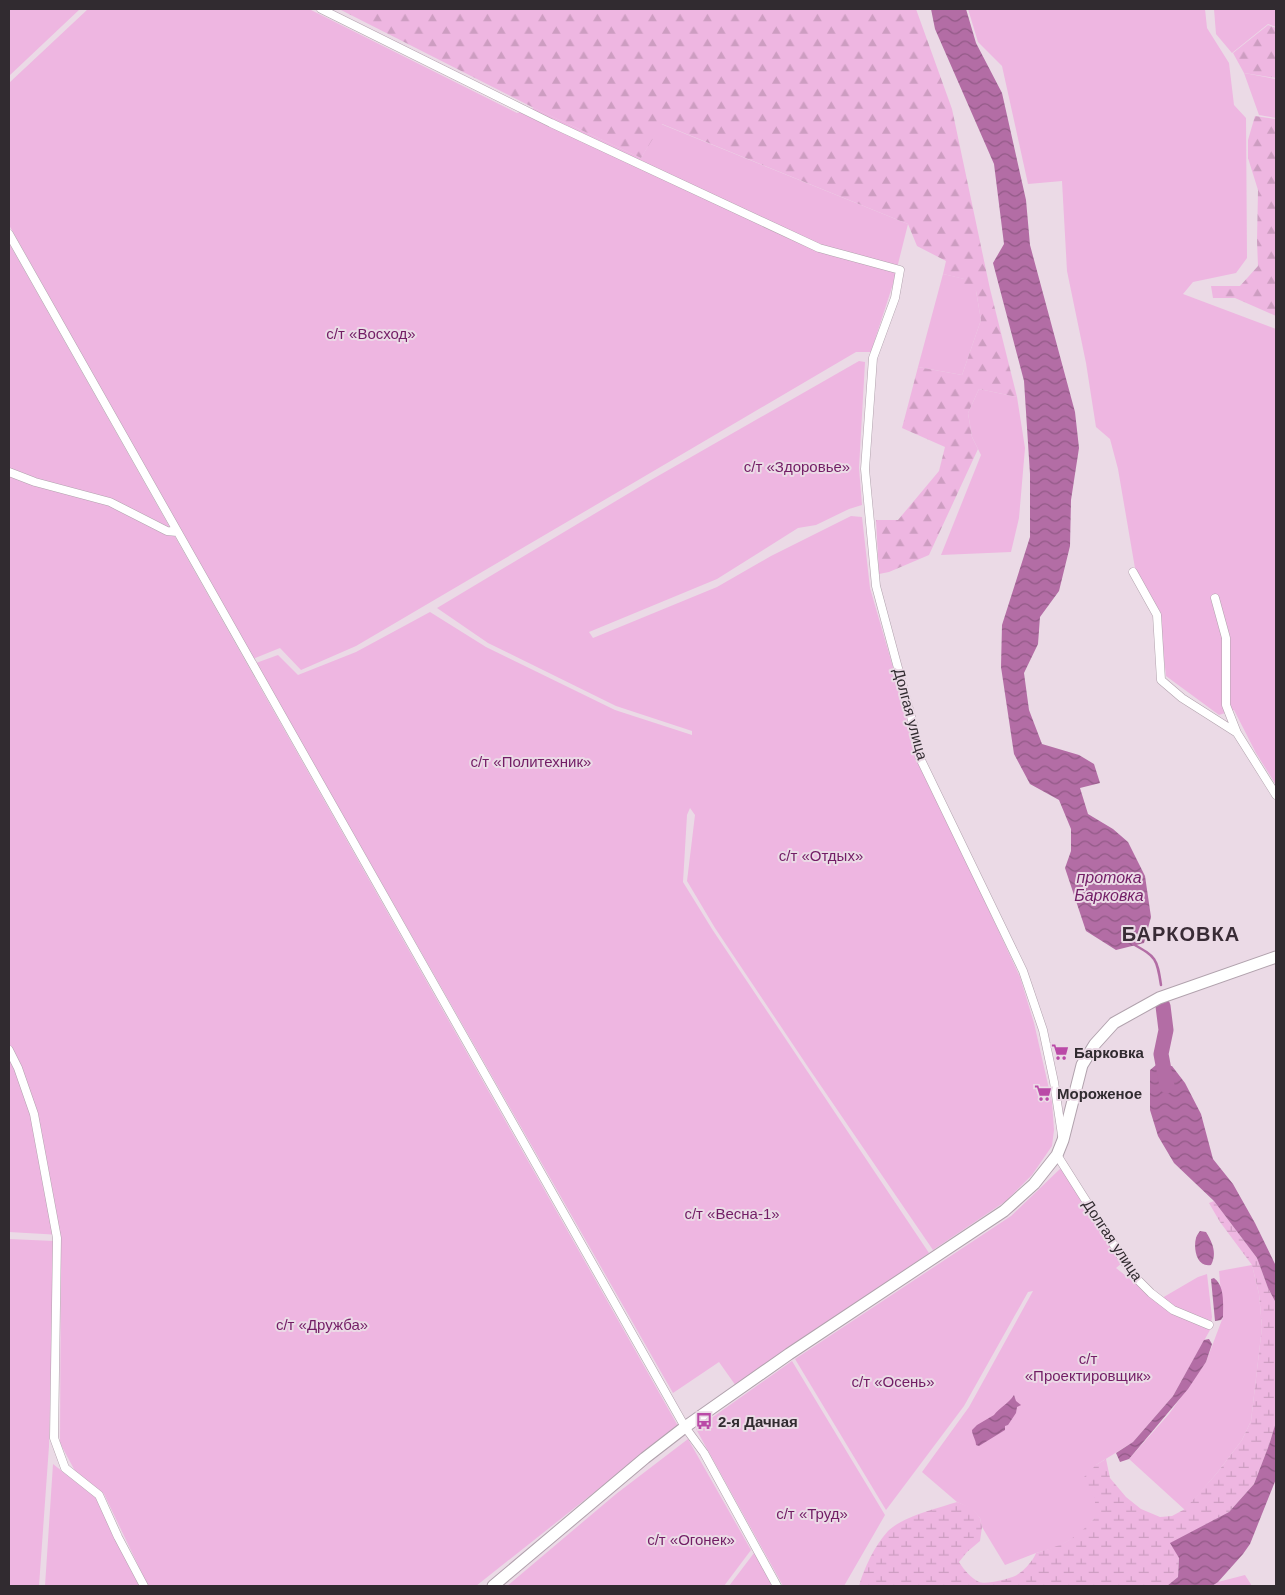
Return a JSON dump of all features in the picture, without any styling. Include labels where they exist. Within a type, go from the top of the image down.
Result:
[{"type":"main road","points":[[493,1586],[645,1458],[685,1427],[1004,1211],[1034,1184],[1057,1155],[1063,1140],[1082,1065],[1095,1044],[1114,1023],[1159,998],[1276,957]]},
{"type":"street","name":"Долгая улица","points":[[321,9],[551,122],[819,248],[900,270],[895,298],[873,358],[865,469],[876,586],[920,756],[1023,971],[1043,1030],[1054,1082],[1063,1140]]},
{"type":"street","points":[[9,234],[685,1427],[704,1453],[777,1586]]},
{"type":"street","points":[[9,472],[35,482],[110,502],[167,531],[177,532]]},
{"type":"street","points":[[1133,572],[1157,615],[1161,680],[1182,698],[1237,733]]},
{"type":"street","points":[[1215,598],[1226,638],[1226,705],[1237,733],[1276,795]]},
{"type":"street","points":[[9,1050],[18,1068],[34,1114],[57,1238],[54,1438],[65,1468],[98,1495],[144,1586]]},
{"type":"street","name":"Долгая улица","points":[[1057,1155],[1133,1275],[1151,1293],[1173,1310],[1209,1325]]},
{"type":"green space","points":[[9,9],[80,9],[9,76]]},
{"type":"green space","name":"с/т «Восход»","points":[[88,9],[309,9],[517,113],[534,108],[641,158],[661,124],[908,224],[893,284],[871,352],[856,352],[356,646],[301,670],[280,648],[253,659],[9,225],[9,83]]},
{"type":"green space","points":[[339,9],[916,9],[952,109],[990,289],[1017,397],[979,389],[968,413],[972,437],[978,449],[929,555],[889,572],[879,574],[876,520],[898,520],[939,471],[945,447],[902,428],[918,367],[962,375],[981,320],[976,291],[963,287],[964,279],[943,274],[946,261],[917,246],[908,224],[662,124],[641,158],[534,108]]},
{"type":"green space","points":[[968,9],[1205,9],[1207,28],[1229,63],[1234,105],[1246,118],[1247,258],[1236,273],[1193,282],[1183,294],[1276,329],[1276,785],[1256,753],[1234,710],[1219,715],[1166,676],[1159,614],[1136,574],[1118,469],[1110,439],[1096,427],[1086,363],[1067,271],[1062,181],[1028,184],[1002,66],[978,42]]},
{"type":"green space","points":[[1214,9],[1276,9],[1276,27],[1268,24],[1232,53],[1216,34]]},
{"type":"green space","points":[[1268,25],[1276,28],[1276,78],[1244,73],[1233,53]]},
{"type":"green space","points":[[1244,73],[1276,79],[1276,118],[1259,115]]},
{"type":"green space","points":[[1255,116],[1276,119],[1276,316],[1235,298],[1213,298],[1211,286],[1240,286],[1258,266],[1258,190],[1248,158],[1248,140]]},
{"type":"green space","name":"с/т «Дружба»","points":[[9,243],[678,1426],[476,1586],[148,1586],[104,1494],[75,1471],[60,1443],[61,1235],[9,1232]]},
{"type":"green space","points":[[943,274],[965,279],[976,291],[981,320],[962,375],[918,367]]},
{"type":"green space","points":[[859,361],[865,362],[859,468],[862,505],[849,509],[816,525],[798,528],[717,579],[589,632],[593,638],[717,587],[771,556],[851,516],[862,517],[870,588],[895,674],[916,757],[1020,977],[1034,1023],[1052,1102],[1054,1130],[1052,1146],[1032,1175],[1006,1201],[933,1250],[715,928],[687,881],[695,815],[690,808],[687,815],[683,882],[712,929],[929,1253],[736,1386],[719,1362],[673,1393],[256,663],[278,655],[298,675],[356,652],[430,612],[486,647],[615,710],[692,735],[692,731],[616,706],[488,643],[437,608],[651,480]]},
{"type":"green space","points":[[979,389],[1017,397],[1025,448],[1019,518],[1011,552],[941,555],[981,455],[972,437],[968,413]]},
{"type":"green space","points":[[1062,1167],[1122,1263],[1116,1268],[1159,1302],[1162,1298],[1198,1277],[1207,1274],[1212,1317],[1210,1330],[1173,1396],[1133,1442],[1096,1465],[1095,1518],[1081,1534],[1057,1547],[1005,1565],[982,1527],[980,1518],[972,1509],[957,1502],[922,1472],[969,1407],[1033,1291],[1028,1292],[964,1406],[886,1510],[795,1359],[1011,1216]]},
{"type":"green space","points":[[1214,1201],[1257,1258],[1268,1288],[1276,1303],[1276,1422],[1254,1484],[1229,1512],[1171,1543],[1179,1558],[1178,1577],[1167,1586],[859,1586],[870,1557],[888,1531],[911,1517],[957,1502],[972,1508],[980,1518],[982,1527],[980,1541],[959,1562],[963,1568],[973,1578],[982,1583],[1015,1576],[1027,1566],[1036,1553],[1068,1540],[1095,1518],[1095,1498],[1082,1479],[1096,1465],[1106,1459],[1110,1478],[1126,1497],[1141,1509],[1160,1517],[1172,1516],[1185,1509],[1217,1473],[1242,1440],[1251,1421],[1262,1327],[1259,1294],[1252,1265],[1220,1222],[1209,1203]]},
{"type":"green space","points":[[9,1239],[54,1241],[49,1446],[39,1586],[9,1586]]},
{"type":"green space","points":[[1252,1265],[1259,1294],[1262,1327],[1251,1421],[1242,1440],[1185,1510],[1129,1459],[1169,1414],[1206,1362],[1223,1317],[1219,1271]]},
{"type":"green space","name":"с/т «Труд»","points":[[792,1361],[885,1515],[844,1586],[783,1586],[696,1429]]},
{"type":"green space","name":"с/т «Огонек»","points":[[688,1439],[751,1550],[724,1586],[507,1586],[616,1494]]},
{"type":"green space","points":[[53,1464],[96,1498],[139,1586],[45,1586]]},
{"type":"green space","points":[[754,1553],[773,1586],[729,1586]]},
{"type":"green space","points":[[1245,1575],[1252,1586],[1212,1586],[1218,1582]]},
{"type":"water","name":"протока Барковка","points":[[931,9],[966,9],[976,43],[1002,93],[1026,200],[1030,245],[1075,412],[1079,448],[1071,500],[1070,546],[1059,591],[1040,617],[1038,644],[1024,673],[1029,710],[1042,744],[1079,755],[1094,764],[1100,783],[1080,788],[1088,814],[1113,829],[1128,842],[1145,876],[1151,917],[1144,943],[1116,950],[1086,931],[1065,868],[1071,851],[1071,829],[1059,800],[1030,784],[1014,754],[1001,667],[1002,625],[1030,537],[1030,474],[1024,381],[993,263],[1004,244],[994,164],[935,29]]},
{"type":"water","points":[[1156,1065],[1172,1066],[1185,1083],[1201,1114],[1213,1159],[1233,1184],[1276,1266],[1276,1303],[1268,1288],[1257,1258],[1214,1201],[1174,1163],[1158,1136],[1150,1110],[1150,1070]]},
{"type":"water","points":[[1200,1231],[1206,1232],[1212,1244],[1214,1257],[1211,1265],[1202,1264],[1197,1257],[1195,1242]]},
{"type":"water","points":[[1214,1278],[1218,1281],[1222,1290],[1223,1301],[1223,1317],[1221,1320],[1215,1321],[1211,1279]]},
{"type":"water","points":[[1209,1339],[1212,1344],[1206,1362],[1188,1389],[1129,1459],[1120,1462],[1116,1453],[1133,1442],[1173,1396],[1204,1340]]},
{"type":"water","points":[[1014,1395],[1016,1401],[1021,1405],[1017,1407],[1016,1413],[1008,1425],[1005,1426],[1005,1430],[979,1446],[976,1445],[972,1430],[994,1415]]},
{"type":"water","points":[[1276,1422],[1276,1479],[1250,1544],[1218,1582],[1212,1586],[1167,1586],[1178,1577],[1179,1558],[1170,1543],[1229,1512],[1254,1484]]},
{"type":"waterway","points":[[1133,944],[1147,952],[1154,959],[1161,985]]},
{"type":"waterway","points":[[1163,1006],[1166,1030],[1161,1054],[1167,1086]]},
{"type":"place","name":"Барковка","points":[[1060,1052]]},
{"type":"place","name":"Мороженое","points":[[1043,1093]]},
{"type":"place","name":"2-я Дачная","points":[[704,1421]]},
{"type":"district","name":"БАРКОВКА","points":[[1181,934]]},
{"type":"park label","name":"с/т «Здоровье»","points":[[797,466]]},
{"type":"park label","name":"с/т «Политехник»","points":[[531,761]]},
{"type":"park label","name":"с/т «Отдых»","points":[[821,855]]},
{"type":"park label","name":"с/т «Весна-1»","points":[[732,1213]]},
{"type":"park label","name":"с/т «Проектировщик»","points":[[1088,1366]]},
{"type":"park label","name":"с/т «Осень»","points":[[893,1381]]}]
